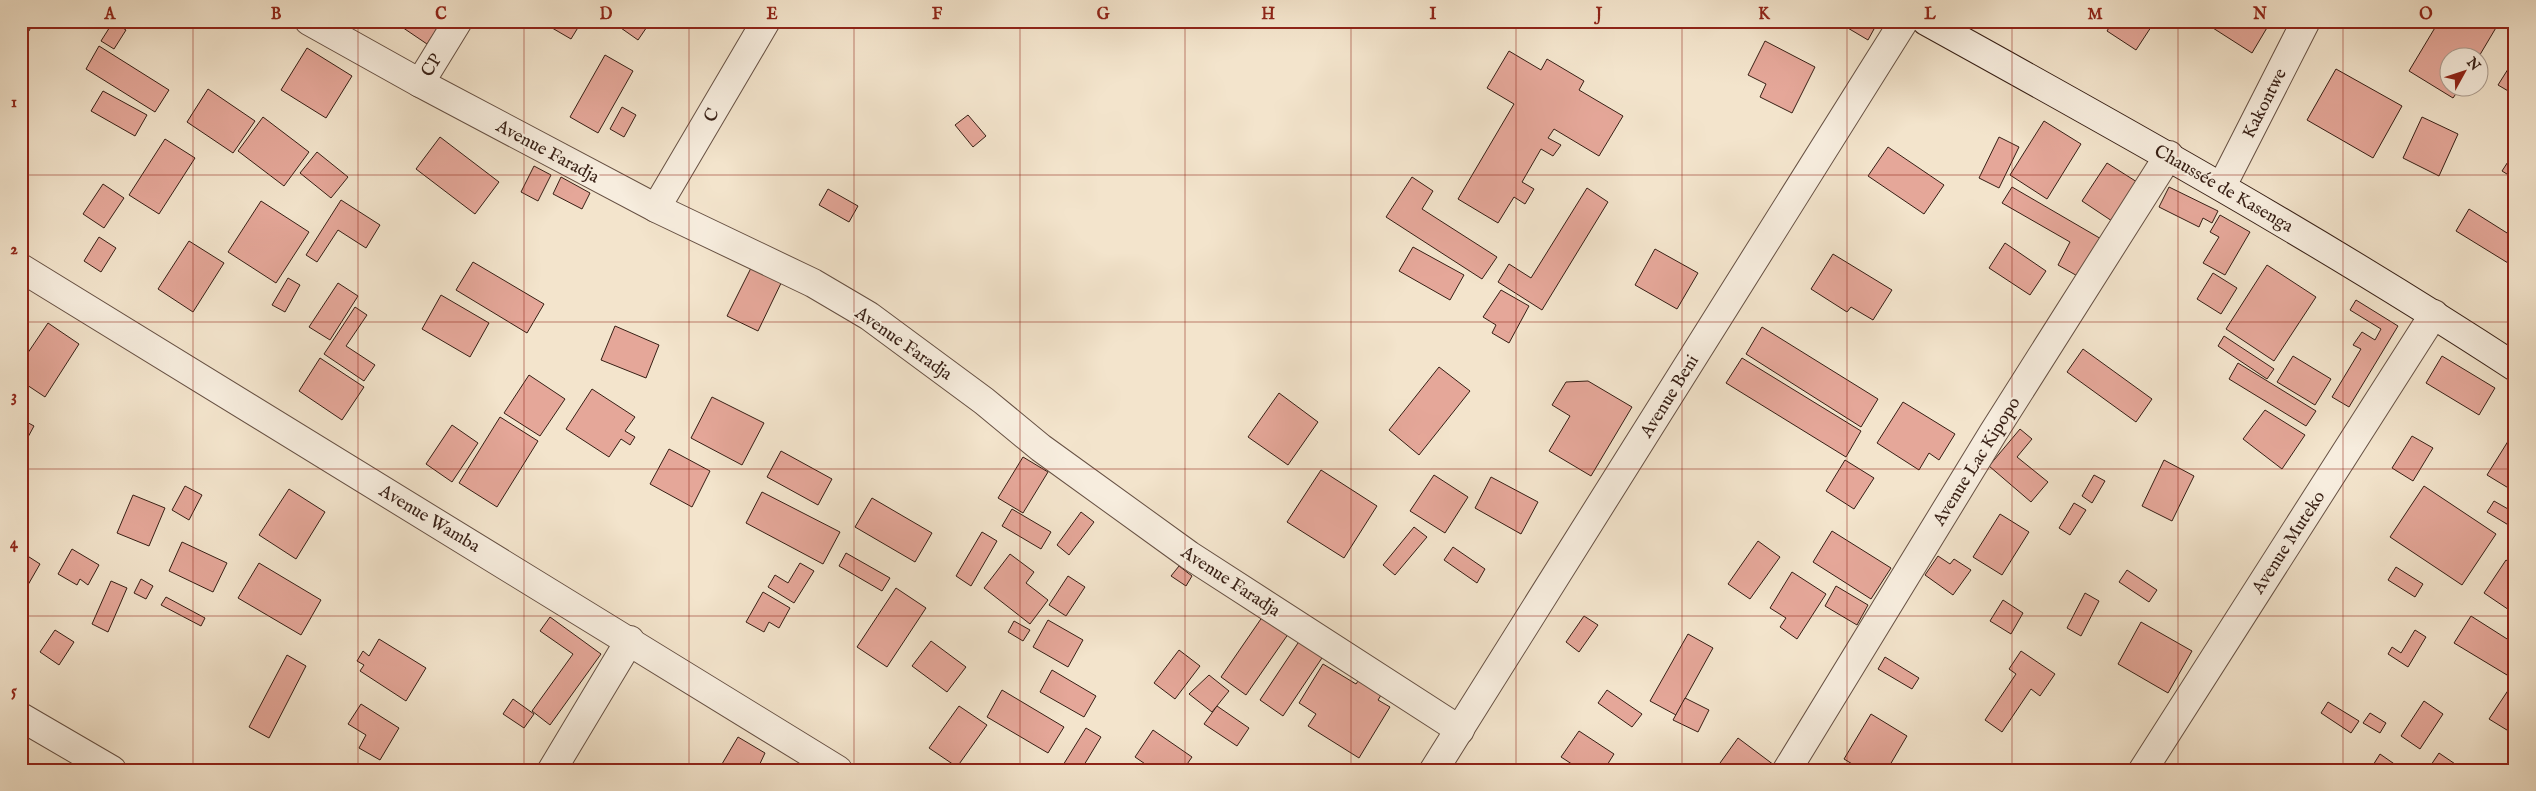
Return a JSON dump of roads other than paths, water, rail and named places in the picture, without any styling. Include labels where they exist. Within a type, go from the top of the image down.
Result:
[{"type":"street","name":"Avenue Faradja","points":[[309,21],[420,83],[656,208],[813,283],[869,316],[984,401],[1041,448],[1189,555],[1460,730]]},
{"type":"street","name":"CP","points":[[420,83],[458,21]]},
{"type":"street","name":"C","points":[[656,208],[766,21]]},
{"type":"street","name":"Avenue Beni","points":[[1434,770],[1904,21]]},
{"type":"street","name":"Chaussée de Kasenga","points":[[1926,21],[2222,186],[2434,314],[2515,367]]},
{"type":"street","name":"Kakontwe","points":[[2222,186],[2306,21]]},
{"type":"street","name":"Avenue Lac Kipopo","points":[[1787,770],[1988,442],[2169,155]]},
{"type":"street","name":"Avenue Wamba","points":[[21,268],[630,640],[838,770]]},
{"type":"street","name":"Avenue Muteko","points":[[2142,770],[2434,314]]},
{"type":"street","points":[[552,770],[630,640]]},
{"type":"street","points":[[21,717],[112,770]]}]
